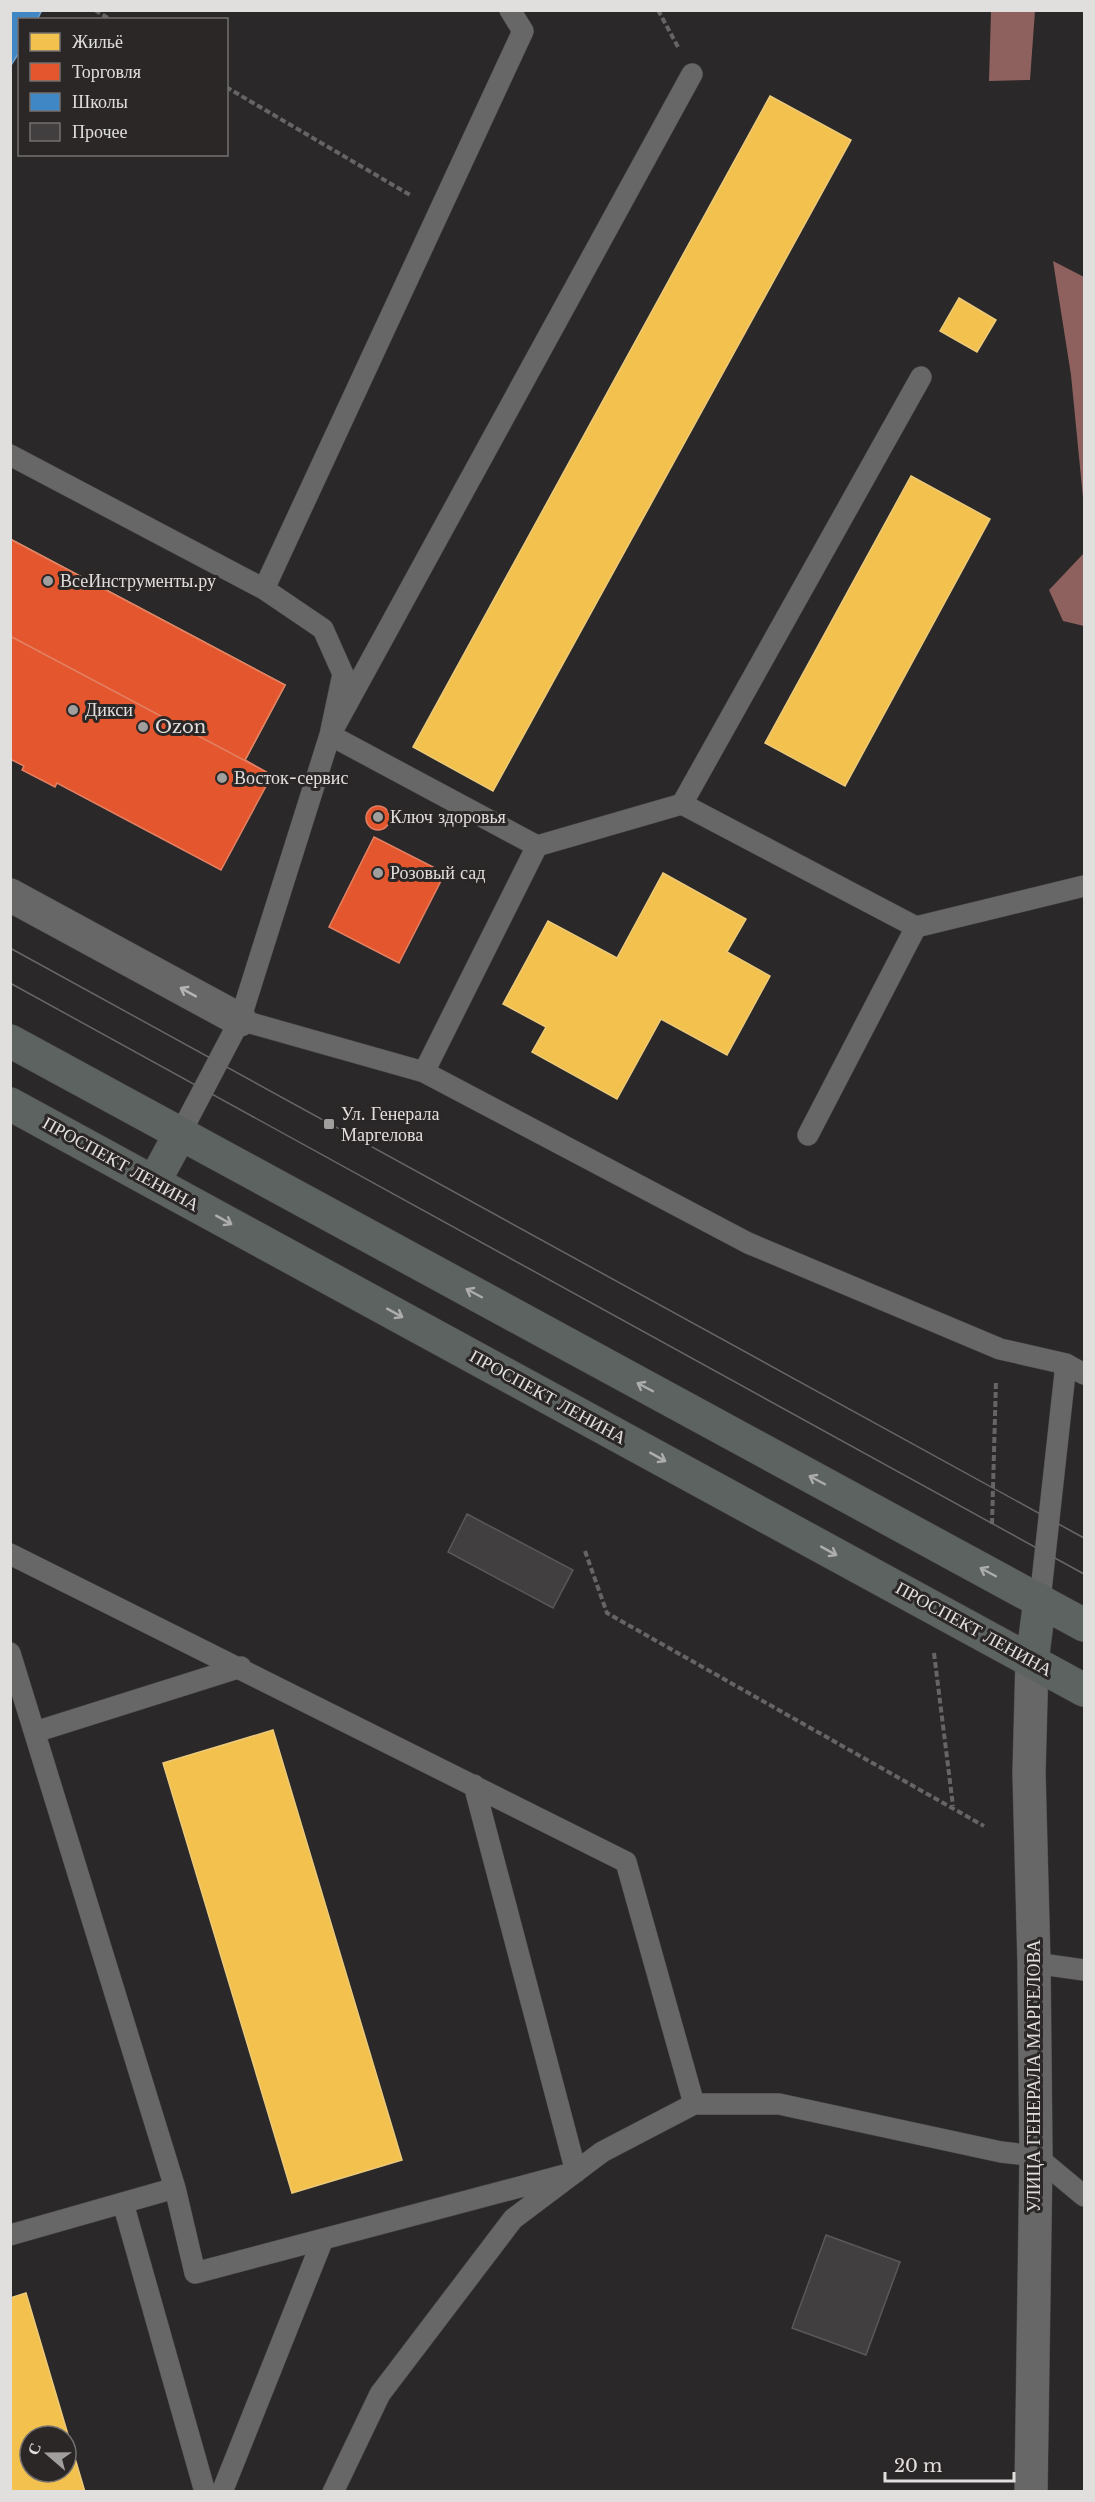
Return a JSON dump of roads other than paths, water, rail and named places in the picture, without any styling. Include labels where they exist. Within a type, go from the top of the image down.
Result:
[{"type":"main road","points":[[10,1041],[1084,1625]]},
{"type":"main road","name":"ПРОСПЕКТ ЛЕНИНА","points":[[10,1104],[1084,1690]]},
{"type":"main road","points":[[154,1182],[180,1134]]},
{"type":"main road","points":[[1032,1661],[1040,1600]]},
{"type":"street","points":[[10,895],[240,1020]]},
{"type":"street","name":"УЛИЦА ГЕНЕРАЛА МАРГЕЛОВА","points":[[1031,2492],[1035,2156],[1034,1964],[1029,1773],[1032,1661]]},
{"type":"lane","points":[[264,589],[523,31],[510,10]]},
{"type":"lane","points":[[330,735],[692,74]]},
{"type":"lane","points":[[682,804],[921,377]]},
{"type":"lane","points":[[10,455],[264,589],[323,629],[343,674],[330,735],[240,1020],[180,1134]]},
{"type":"lane","points":[[330,735],[537,846],[682,804],[916,927],[1084,886]]},
{"type":"lane","points":[[423,1072],[537,846]]},
{"type":"lane","points":[[808,1136],[916,927]]},
{"type":"lane","points":[[240,1020],[423,1072],[748,1243],[1000,1349],[1075,1369],[1040,1600]]},
{"type":"lane","points":[[10,1554],[241,1667],[626,1862],[694,2104]]},
{"type":"lane","points":[[10,1653],[175,2188],[195,2273],[576,2172]]},
{"type":"lane","points":[[35,1732],[241,1667]]},
{"type":"lane","points":[[474,1785],[576,2172]]},
{"type":"lane","points":[[1034,1964],[1084,1970]]},
{"type":"lane","points":[[333,2492],[380,2394],[513,2219],[602,2152],[694,2104],[780,2104],[1001,2152],[1035,2156],[1084,2196]]},
{"type":"lane","points":[[10,2235],[175,2188]]},
{"type":"lane","points":[[123,2203],[205,2492]]},
{"type":"lane","points":[[222,2492],[323,2239]]},
{"type":"tram line","points":[[10,948],[1084,1538]]},
{"type":"tram line","points":[[10,983],[1084,1574]]},
{"type":"place","name":"ВсеИнструменты.ру","points":[[48,581]]},
{"type":"place","name":"Дикси","points":[[73,710]]},
{"type":"place","name":"Ozon","points":[[143,727]]},
{"type":"place","name":"Восток-сервис","points":[[222,778]]},
{"type":"place","name":"Ключ здоровья","points":[[378,817]]},
{"type":"place","name":"Розовый сад","points":[[378,873]]},
{"type":"place","name":"Ул. Генерала Маргелова","points":[[329,1124]]}]
